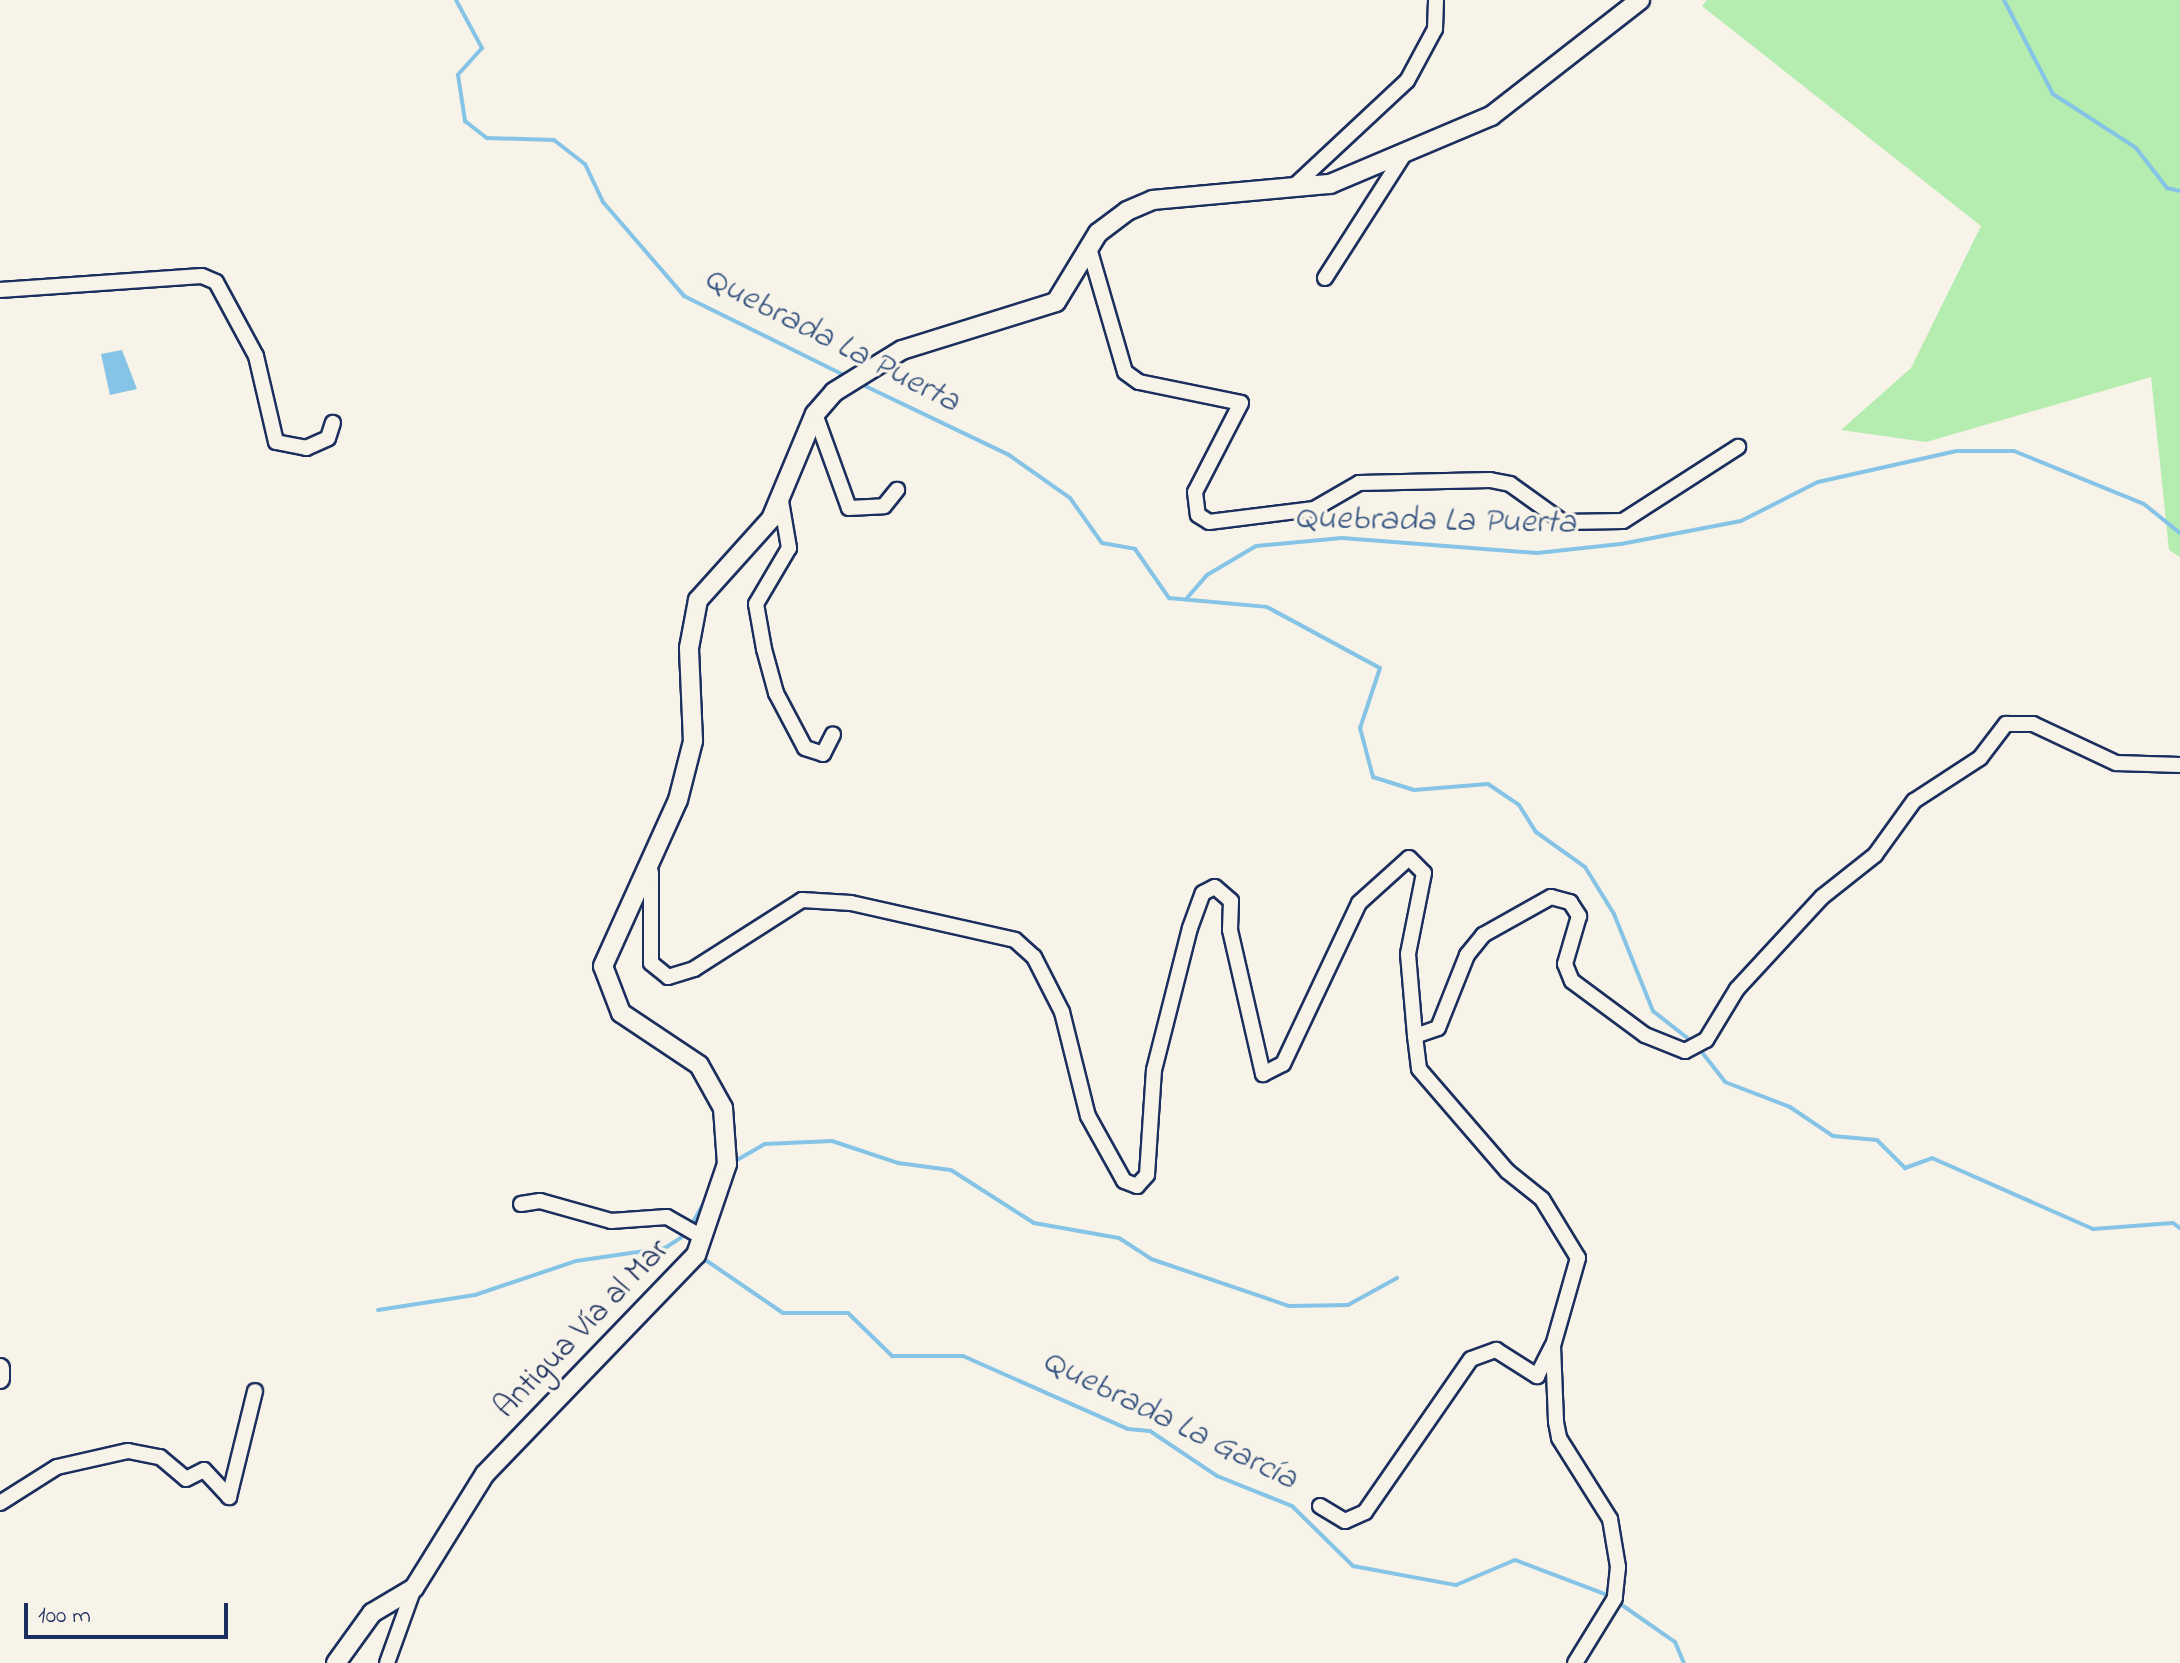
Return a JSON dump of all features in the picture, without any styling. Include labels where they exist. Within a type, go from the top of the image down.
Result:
[{"type":"main road","name":"Antigua Vía al Mar","points":[[336,1663],[372,1613],[414,1588],[485,1474],[683,1272],[702,1237],[727,1164],[721,1100],[699,1065],[621,1013],[604,980],[614,933],[651,872],[693,741],[689,648],[698,600],[781,501],[815,414],[844,385],[935,335],[1042,311],[1070,284],[1089,248],[1112,221],[1153,200],[1287,192],[1330,184],[1409,147],[1501,110],[1640,0]]},
{"type":"main road","points":[[0,1368],[0,1379]]},
{"type":"street","points":[[1287,192],[1407,81],[1435,29],[1436,0]]},
{"type":"street","points":[[1325,278],[1409,147]]},
{"type":"street","points":[[1089,248],[1125,372],[1139,382],[1241,403],[1195,492],[1198,515],[1209,522],[1314,509],[1359,483],[1490,480],[1510,484],[1563,522],[1623,521],[1738,447]]},
{"type":"street","points":[[0,290],[202,276],[216,282],[256,356],[276,442],[306,448],[328,438],[333,423]]},
{"type":"street","points":[[815,414],[849,508],[884,506],[897,490]]},
{"type":"street","points":[[781,501],[789,548],[756,604],[764,649],[776,693],[805,748],[823,754],[833,734]]},
{"type":"street","points":[[1415,1036],[1438,1028],[1467,955],[1483,935],[1551,897],[1570,902],[1579,916],[1565,964],[1572,981],[1653,1040],[1697,1048],[1737,989],[1822,897],[1865,866],[1927,788],[1980,758],[2006,724],[2033,724],[2116,763],[2180,765]]},
{"type":"street","points":[[651,872],[651,963],[668,977],[704,963],[802,900],[851,903],[1015,940],[1034,957],[1062,1012],[1084,1105],[1129,1185],[1147,1175],[1154,1070],[1203,893],[1226,890],[1231,901],[1257,1064],[1270,1075],[1283,1064],[1359,903],[1399,862],[1418,862],[1424,873],[1407,991],[1419,1069],[1507,1171],[1542,1199],[1578,1258],[1553,1346],[1537,1376],[1496,1350],[1471,1359],[1365,1512],[1345,1521],[1320,1506]]},
{"type":"street","points":[[521,1204],[540,1201],[611,1221],[667,1217],[702,1237]]},
{"type":"street","points":[[1553,1346],[1559,1438],[1600,1495],[1618,1567],[1615,1598],[1575,1663]]},
{"type":"street","points":[[0,1503],[57,1467],[128,1451],[160,1457],[186,1479],[204,1470],[229,1497],[255,1391]]},
{"type":"street","points":[[387,1663],[414,1588]]},
{"type":"green space","points":[[1707,0],[2180,0],[2180,557],[2169,550],[2151,377],[1926,442],[1841,430],[1911,368],[1981,226],[1702,6]]},
{"type":"water","points":[[122,350],[137,389],[110,395],[101,354]]},
{"type":"waterway","name":"Quebrada La Puerta","points":[[456,0],[482,48],[458,75],[465,121],[487,138],[554,140],[585,164],[603,202],[684,296],[846,376]]},
{"type":"waterway","points":[[2004,0],[2053,94],[2136,148],[2167,188],[2180,191]]},
{"type":"waterway","points":[[861,384],[1009,455],[1070,498],[1102,543],[1135,549],[1169,598],[1267,607],[1380,668],[1360,728],[1373,777],[1414,790],[1488,784],[1519,805],[1536,832],[1585,867],[1614,914],[1653,1011],[1690,1040]]},
{"type":"waterway","name":"Quebrada La Puerta","points":[[1187,598],[1207,575],[1256,546],[1342,538],[1537,553],[1621,544],[1741,521],[1818,482],[1957,451],[2014,451],[2144,504],[2180,533]]},
{"type":"waterway","points":[[1701,1051],[1725,1082],[1790,1107],[1833,1136],[1877,1140],[1905,1168],[1932,1158],[2093,1229],[2173,1223],[2180,1228]]},
{"type":"waterway","points":[[737,1160],[765,1144],[832,1141],[898,1163],[951,1170],[1034,1223],[1119,1238],[1151,1259],[1289,1306],[1348,1305],[1397,1278]]},
{"type":"waterway","points":[[692,1224],[705,1201]]},
{"type":"waterway","points":[[378,1310],[475,1295],[576,1261],[665,1248],[682,1237]]},
{"type":"waterway","name":"Quebrada La García","points":[[707,1261],[783,1313],[848,1313],[892,1356],[963,1356],[1128,1429],[1150,1431],[1217,1476],[1292,1506],[1353,1566],[1456,1585],[1515,1560],[1610,1596]]},
{"type":"waterway","name":"Quebrada La García","points":[[1619,1603],[1675,1642],[1684,1663]]}]
